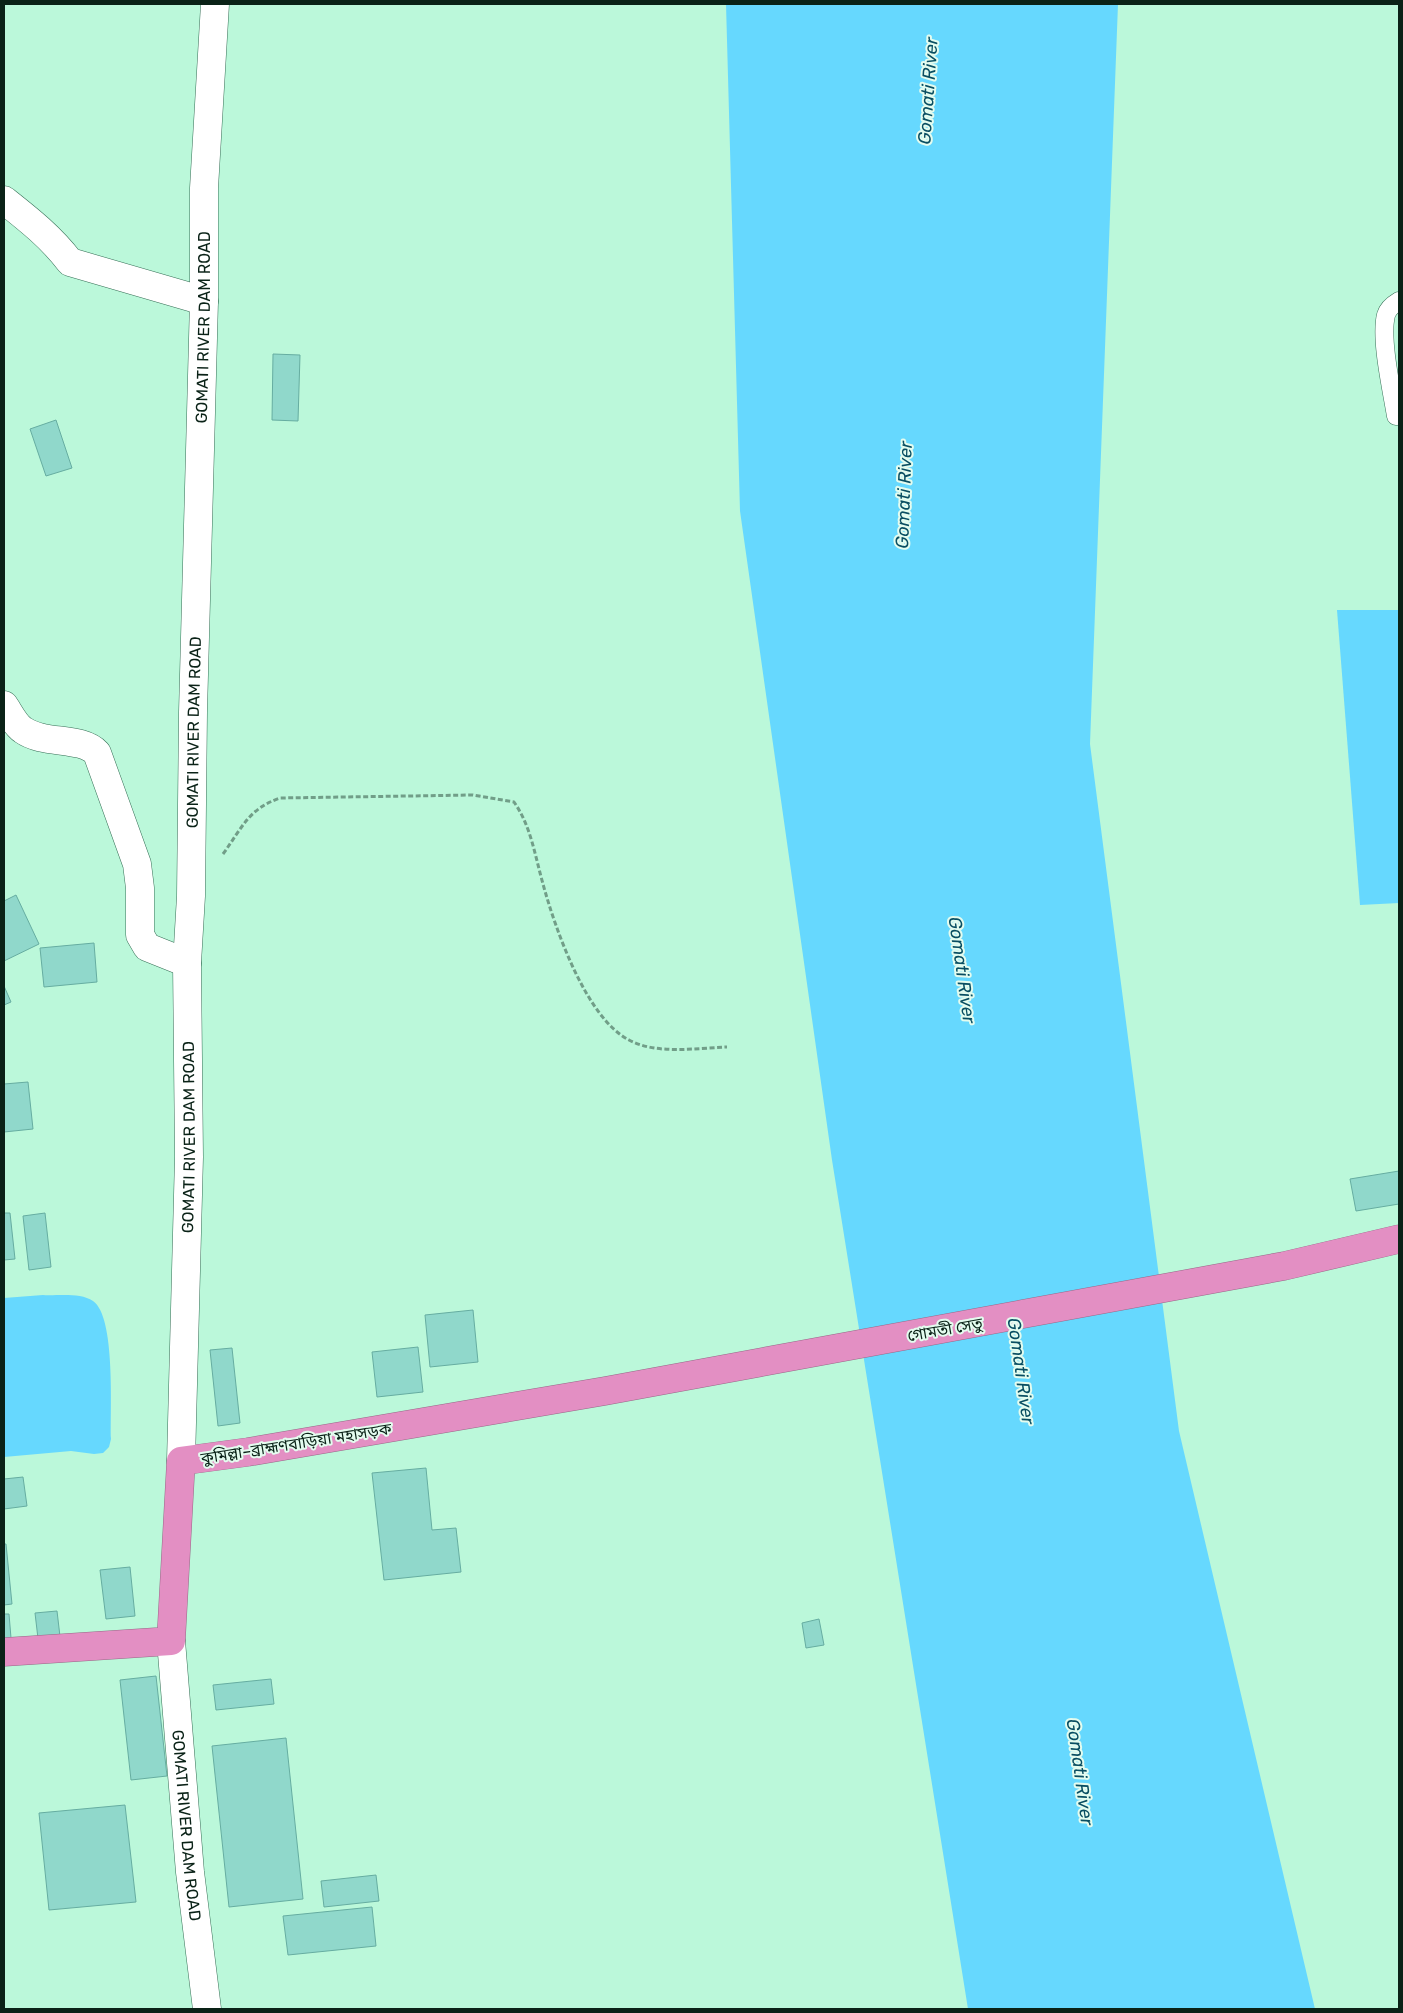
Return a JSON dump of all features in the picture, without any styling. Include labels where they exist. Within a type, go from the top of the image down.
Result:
[{"type":"highway","name":"গোমতী সেতু","points":[[605,1391],[1284,1266],[1399,1239]]},
{"type":"highway","name":"কুমিল্লা–ব্রাহ্মণবাড়িয়া মহাসড়ক","points":[[171,1641],[181,1461],[248,1452],[605,1391]]},
{"type":"highway","points":[[4,1652],[171,1641]]},
{"type":"main road","name":"GOMATI RIVER DAM ROAD","points":[[181,1461],[189,1157],[187,962],[191,896],[193,712],[204,301],[204,188],[215,4]]},
{"type":"main road","points":[[4,200],[45,234],[70,262],[204,301]]},
{"type":"main road","points":[[4,705],[21,729],[38,739],[91,747],[97,754],[137,864],[140,888],[140,935],[147,947],[187,962]]},
{"type":"main road","name":"GOMATI RIVER DAM ROAD","points":[[171,1641],[190,1872],[207,2009]]},
{"type":"lane","points":[[1396,416],[1385,338],[1386,315],[1392,306],[1399,301]]},
{"type":"path","points":[[191,896],[250,814],[264,804],[280,798],[473,795],[514,802],[525,817],[552,917],[588,997],[608,1025],[630,1041],[658,1048],[727,1048]]},
{"type":"water","name":"Gomati River","points":[[726,4],[1118,4],[1090,744],[1179,1431],[1315,2009],[968,2009],[832,1160],[740,511]]},
{"type":"water","points":[[1337,610],[1399,610],[1399,903],[1360,905]]},
{"type":"water","points":[[43,1295],[82,1296],[93,1301],[100,1310],[109,1344],[111,1387],[111,1439],[109,1447],[103,1453],[94,1454],[71,1451],[4,1457],[4,1298]]},
{"type":"building","points":[[273,354],[300,355],[298,421],[272,420]]},
{"type":"building","points":[[56,420],[72,468],[46,476],[30,429]]},
{"type":"building","points":[[16,895],[39,944],[4,961],[4,901]]},
{"type":"building","points":[[94,943],[97,982],[44,987],[40,948]]},
{"type":"building","points":[[4,986],[11,1002],[4,1005]]},
{"type":"building","points":[[28,1082],[33,1129],[4,1132],[4,1084]]},
{"type":"building","points":[[1399,1171],[1399,1204],[1356,1211],[1350,1179]]},
{"type":"building","points":[[4,1213],[10,1213],[15,1259],[4,1260]]},
{"type":"building","points":[[45,1213],[51,1267],[29,1270],[23,1216]]},
{"type":"building","points":[[473,1310],[478,1362],[430,1367],[425,1315]]},
{"type":"building","points":[[418,1347],[423,1392],[377,1397],[372,1352]]},
{"type":"building","points":[[232,1348],[240,1423],[218,1426],[210,1350]]},
{"type":"building","points":[[426,1468],[432,1530],[456,1528],[461,1572],[384,1580],[372,1473]]},
{"type":"building","points":[[23,1477],[27,1506],[4,1509],[4,1479]]},
{"type":"building","points":[[4,1544],[6,1544],[12,1604],[4,1605]]},
{"type":"building","points":[[130,1567],[135,1616],[106,1619],[100,1570]]},
{"type":"building","points":[[57,1611],[61,1645],[39,1647],[35,1613]]},
{"type":"building","points":[[4,1614],[9,1614],[11,1638],[4,1639]]},
{"type":"building","points":[[819,1619],[824,1645],[806,1648],[802,1623]]},
{"type":"building","points":[[156,1676],[167,1776],[131,1780],[120,1680]]},
{"type":"building","points":[[271,1679],[274,1704],[216,1710],[213,1685]]},
{"type":"building","points":[[286,1738],[303,1899],[229,1907],[212,1746]]},
{"type":"building","points":[[125,1805],[136,1902],[49,1910],[39,1813]]},
{"type":"building","points":[[376,1875],[379,1901],[324,1907],[321,1881]]},
{"type":"building","points":[[372,1907],[376,1946],[288,1955],[283,1916]]}]
